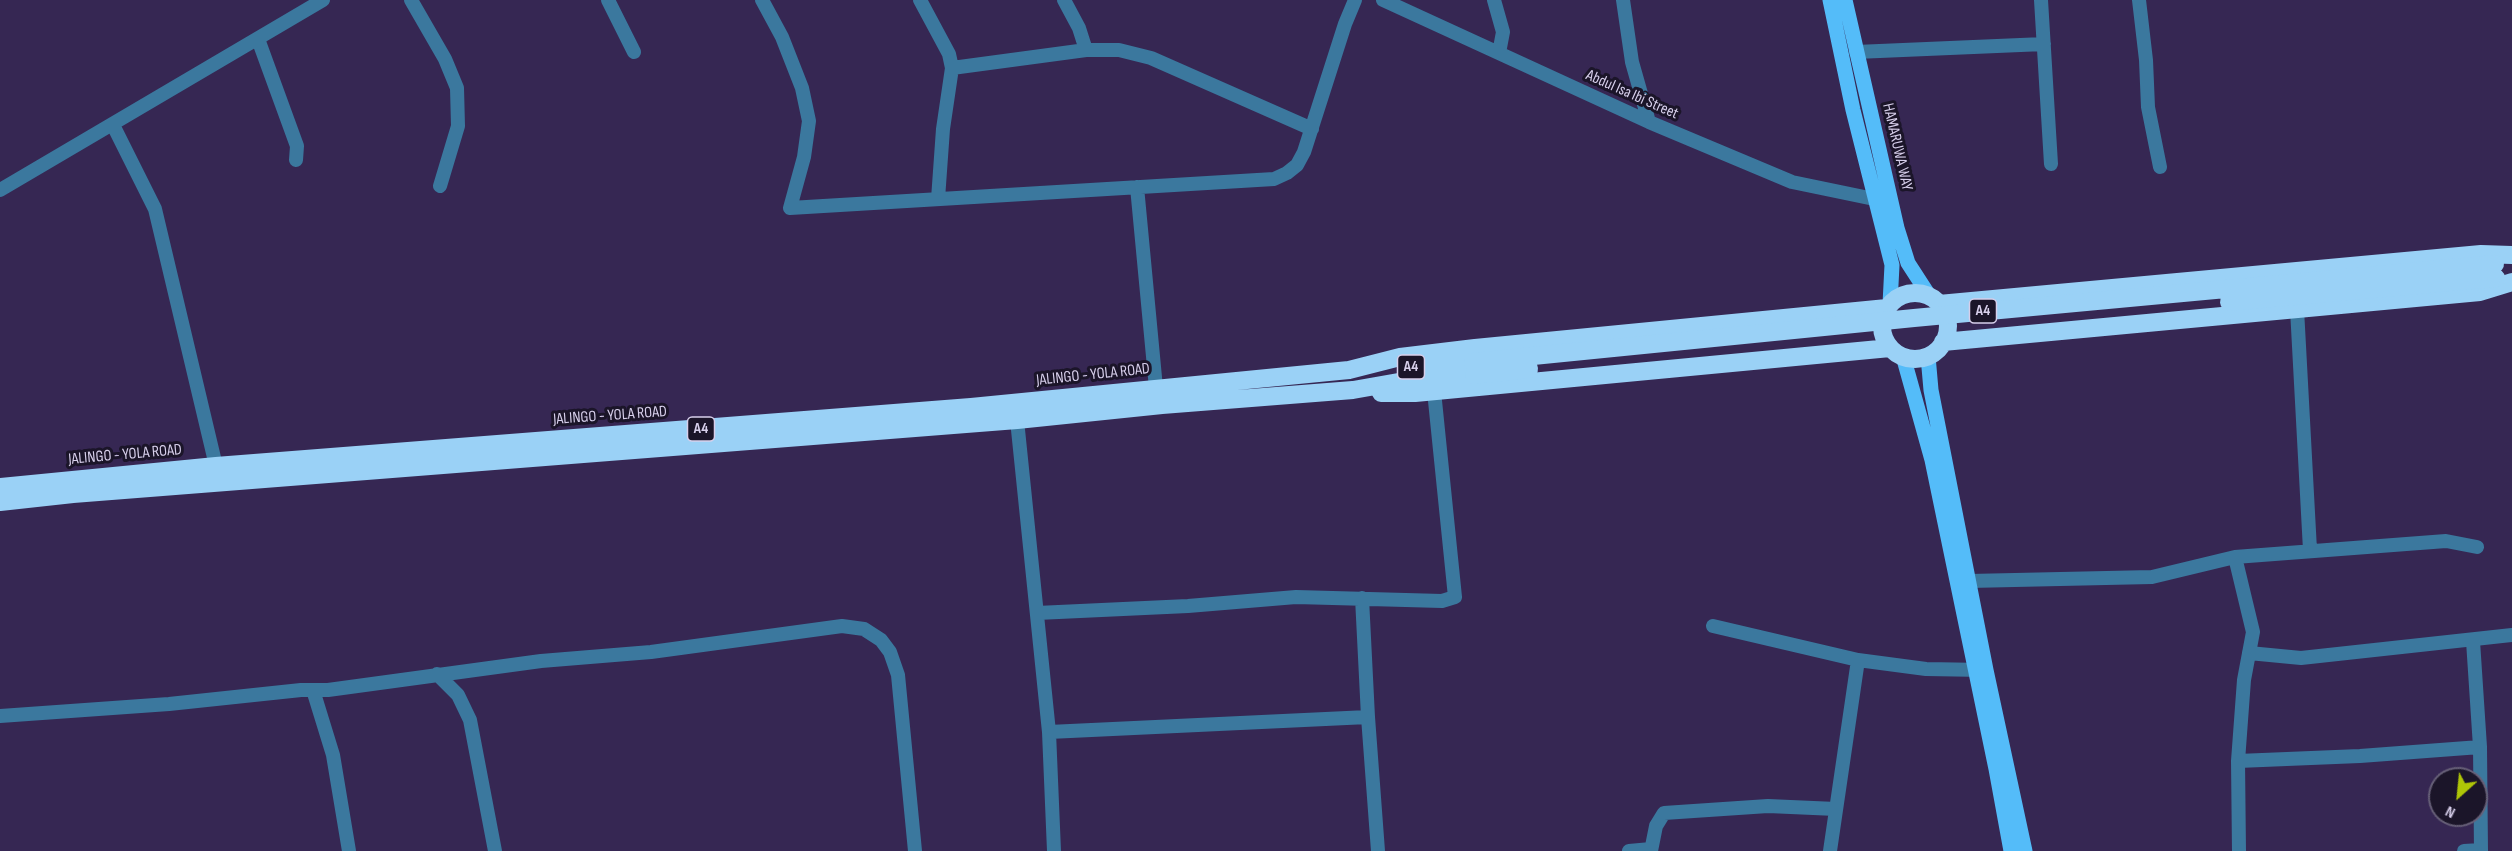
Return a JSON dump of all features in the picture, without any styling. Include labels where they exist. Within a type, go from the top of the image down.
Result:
[{"type":"highway","name":"A4","points":[[1889,306],[1902,296],[1916,293],[1935,301],[2481,254],[2512,255]]},
{"type":"highway","name":"A4","points":[[1935,301],[1947,323],[1943,342],[2480,292],[2505,272]]},
{"type":"highway","name":"A4","points":[[0,502],[74,494],[1017,420],[1162,405],[1353,390],[1473,368],[1902,319],[2505,272]]},
{"type":"highway","name":"JALINGO - YOLA ROAD","points":[[0,487],[216,466],[959,408],[1349,370],[1400,357],[1889,306]]},
{"type":"highway","points":[[1889,306],[1882,320],[1882,330],[1897,352]]},
{"type":"highway","points":[[1928,356],[1943,342]]},
{"type":"highway","name":"A4","points":[[1353,390],[1383,394],[1434,391],[1897,352],[1916,359],[1928,356]]},
{"type":"highway","name":"A4","points":[[1349,370],[1473,368]]},
{"type":"main road","points":[[1830,0],[1874,199],[1892,265],[1889,306]]},
{"type":"main road","name":"HAMARUWA WAY","points":[[1845,0],[1908,263],[1935,301]]},
{"type":"main road","points":[[1897,352],[1932,460],[1980,670],[2025,851]]},
{"type":"main road","points":[[1928,356],[1931,390],[1969,581],[1980,670],[2011,851]]},
{"type":"street","points":[[0,190],[323,0]]},
{"type":"street","points":[[411,0],[445,59],[457,88],[458,126],[440,186]]},
{"type":"street","points":[[608,0],[634,52]]},
{"type":"street","points":[[762,0],[782,37],[801,88],[809,121],[804,157],[790,208],[1274,179],[1297,165],[1312,129],[1354,0]]},
{"type":"street","points":[[920,0],[949,54],[952,68],[943,129],[938,199]]},
{"type":"street","points":[[1064,0],[1079,28],[1086,50]]},
{"type":"street","name":"Abdul Isa Ibi Street","points":[[1383,0],[1648,122],[1792,182],[1874,199]]},
{"type":"street","points":[[1494,0],[1503,32],[1499,53]]},
{"type":"street","points":[[1623,0],[1632,62],[1648,122]]},
{"type":"street","points":[[2041,0],[2051,164]]},
{"type":"street","points":[[2139,0],[2146,60],[2148,108],[2160,167]]},
{"type":"street","points":[[258,39],[297,146],[296,160]]},
{"type":"street","points":[[1856,52],[1954,46],[2044,44]]},
{"type":"street","points":[[952,68],[1086,50],[1119,50],[1151,58],[1312,129]]},
{"type":"street","points":[[113,125],[155,209],[216,466]]},
{"type":"street","points":[[1137,188],[1156,388]]},
{"type":"street","points":[[2297,309],[2310,550]]},
{"type":"street","points":[[1037,613],[1188,606],[1296,597],[1442,601],[1455,597],[1434,391]]},
{"type":"street","points":[[1017,420],[1049,732],[1054,851]]},
{"type":"street","points":[[1969,581],[2152,577],[2235,557],[2310,550],[2446,541],[2477,547]]},
{"type":"street","points":[[2235,557],[2253,632],[2238,761],[2239,851]]},
{"type":"street","points":[[1362,598],[1378,851]]},
{"type":"street","points":[[0,716],[328,690],[541,661],[651,652],[842,626],[864,629],[881,640],[890,652],[898,675],[915,851]]},
{"type":"street","points":[[1713,626],[1858,660],[1926,669],[1980,670]]},
{"type":"street","points":[[2249,653],[2301,658],[2512,635]]},
{"type":"street","points":[[2464,851],[2481,850],[2480,747],[2473,641]]},
{"type":"street","points":[[1830,851],[1858,660]]},
{"type":"street","points":[[437,674],[458,694],[470,720],[495,851]]},
{"type":"street","points":[[313,690],[333,755],[349,851]]},
{"type":"street","points":[[1049,732],[1368,717]]},
{"type":"street","points":[[2238,761],[2360,756],[2480,747]]},
{"type":"street","points":[[1629,851],[1651,850],[1656,826],[1664,813],[1768,806],[1836,809]]}]
